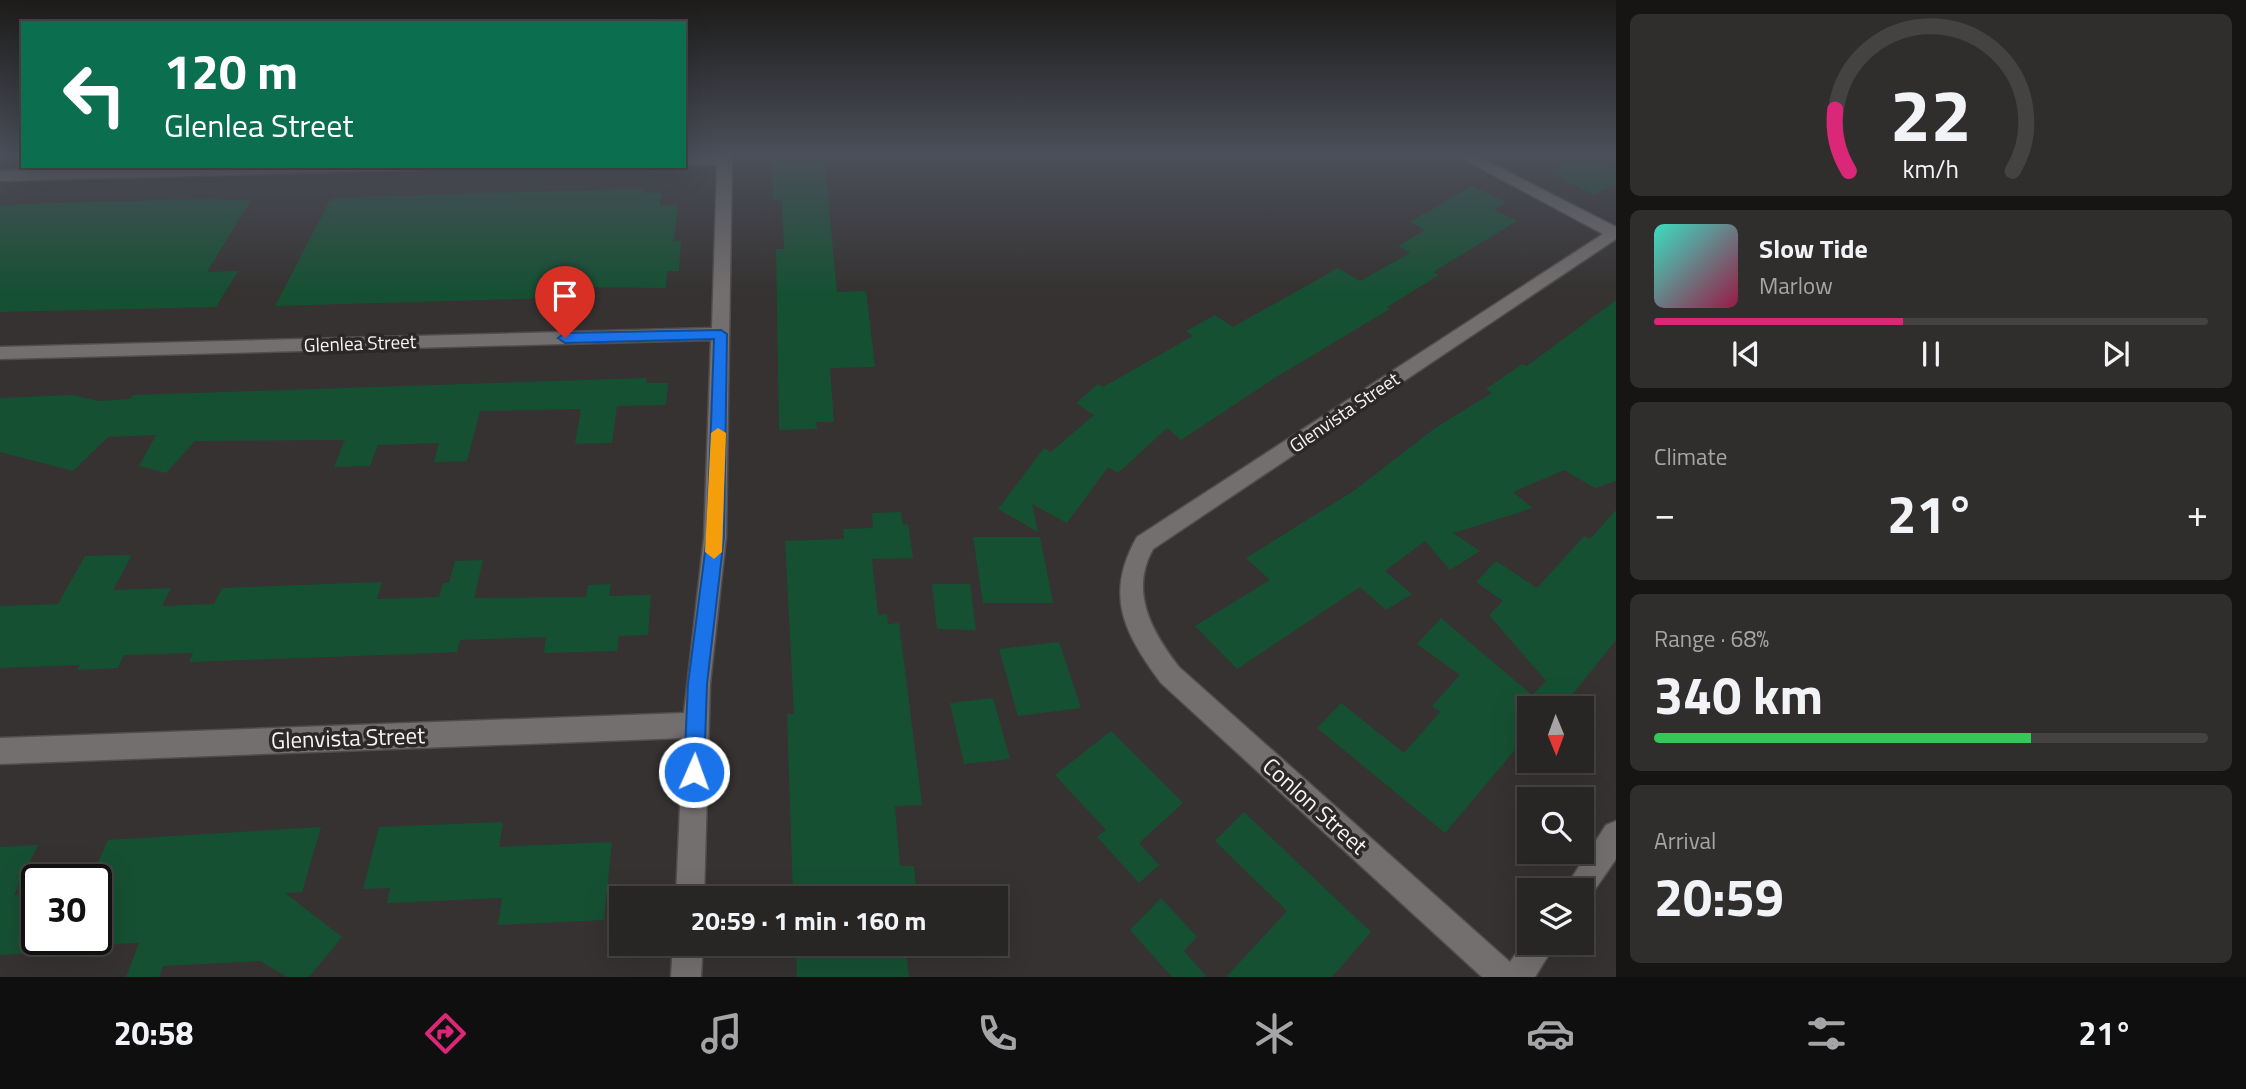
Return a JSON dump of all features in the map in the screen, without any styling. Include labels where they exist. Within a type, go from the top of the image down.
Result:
[{"type":"street","points":[[690,886],[698,684],[715,537],[724,201]]},
{"type":"street","points":[[1552,201],[1615,233]]},
{"type":"street","name":"Glenvista Street","points":[[1137,627],[1132,606],[1133,559],[1145,543],[1615,233]]},
{"type":"street","name":"Glenlea Street","points":[[0,353],[721,334]]},
{"type":"street","name":"Conlon Street","points":[[1137,627],[1150,651],[1170,675],[1504,977]]},
{"type":"street","name":"Glenvista Street","points":[[0,751],[696,725]]},
{"type":"street","points":[[1586,878],[1616,835]]},
{"type":"street","points":[[1517,977],[1533,955]]},
{"type":"street","points":[[687,977],[688,956]]},
{"type":"building","points":[[251,201],[207,272],[238,271],[216,307],[0,312],[0,205]]},
{"type":"building","points":[[330,201],[661,201],[660,206],[678,205],[674,241],[681,241],[679,271],[667,271],[666,288],[555,287],[552,298],[275,306]]},
{"type":"building","points":[[782,201],[828,201],[837,292],[866,291],[875,367],[830,368],[834,422],[816,422],[817,429],[779,430],[776,249],[784,249]]},
{"type":"building","points":[[1447,201],[1503,201],[1506,202],[1494,210],[1517,221],[1433,272],[1439,275],[1387,307],[1390,309],[1273,379],[1181,440],[1167,428],[1118,473],[1108,467],[1067,523],[1032,504],[1038,532],[998,509],[1044,448],[1051,452],[1094,415],[1076,403],[1098,384],[1103,387],[1193,336],[1186,331],[1215,315],[1233,327],[1338,268],[1360,281],[1410,253],[1398,246],[1425,230],[1410,222]]},
{"type":"building","points":[[1616,300],[1616,481],[1595,488],[1564,470],[1513,492],[1533,508],[1453,533],[1480,551],[1450,570],[1425,541],[1385,571],[1412,594],[1386,610],[1360,587],[1237,669],[1195,626],[1270,580],[1246,558],[1355,490],[1435,428],[1492,393],[1486,389],[1522,364],[1527,366]]},
{"type":"building","points":[[647,378],[646,383],[668,383],[666,405],[617,406],[612,443],[575,444],[581,409],[480,411],[467,461],[434,462],[439,443],[378,445],[370,466],[334,467],[345,440],[195,441],[166,473],[139,466],[156,435],[108,437],[73,471],[0,452],[0,398],[73,395],[98,401],[130,399],[133,395]]},
{"type":"building","points":[[1616,510],[1616,640],[1571,696],[1517,696],[1517,747],[1445,833],[1317,728],[1341,703],[1404,753],[1440,712],[1432,706],[1460,675],[1417,644],[1441,618],[1532,695],[1546,681],[1489,615],[1503,601],[1476,582],[1496,561],[1537,588],[1584,536],[1590,539]]},
{"type":"building","points":[[901,512],[903,525],[908,524],[913,558],[872,559],[878,615],[887,614],[888,624],[899,623],[922,805],[895,806],[900,866],[914,866],[916,886],[793,886],[787,714],[794,714],[785,541],[844,539],[843,529],[873,528],[872,513]]},
{"type":"building","points":[[973,537],[1040,537],[1053,603],[983,603]]},
{"type":"building","points":[[132,555],[113,590],[171,588],[162,606],[214,604],[222,588],[382,582],[377,599],[439,597],[443,583],[449,583],[455,561],[483,560],[474,598],[586,597],[588,585],[611,584],[609,596],[651,595],[648,635],[619,636],[617,651],[544,653],[546,637],[460,640],[457,652],[189,662],[193,653],[124,655],[118,668],[77,670],[80,665],[0,668],[0,606],[58,604],[85,556]]},
{"type":"building","points":[[932,584],[970,584],[976,630],[937,629]]},
{"type":"building","points":[[1059,642],[1081,708],[1018,716],[999,649]]},
{"type":"building","points":[[993,698],[1010,759],[964,764],[950,703]]},
{"type":"building","points":[[1111,731],[1183,803],[1139,843],[1159,865],[1139,883],[1097,837],[1106,830],[1055,775]]},
{"type":"building","points":[[1244,812],[1371,932],[1332,977],[1226,977],[1287,911],[1215,841]]},
{"type":"building","points":[[503,822],[499,847],[612,842],[604,920],[498,925],[502,898],[387,903],[390,888],[363,889],[379,827]]},
{"type":"building","points":[[321,827],[302,892],[285,893],[342,937],[309,977],[287,977],[260,961],[163,966],[159,977],[126,977],[139,943],[112,944],[112,864],[97,864],[108,840]]},
{"type":"building","points":[[38,845],[29,864],[21,864],[21,880],[14,895],[21,895],[21,954],[0,955],[0,847]]},
{"type":"building","points":[[1161,898],[1197,937],[1184,951],[1207,977],[1172,977],[1130,930]]},
{"type":"building","points":[[796,956],[907,956],[909,977],[797,977]]},
{"type":"slow traffic","points":[[714,552],[718,433]]},
{"type":"route","points":[[565,338],[721,334],[715,537],[698,684],[694,772]]}]
